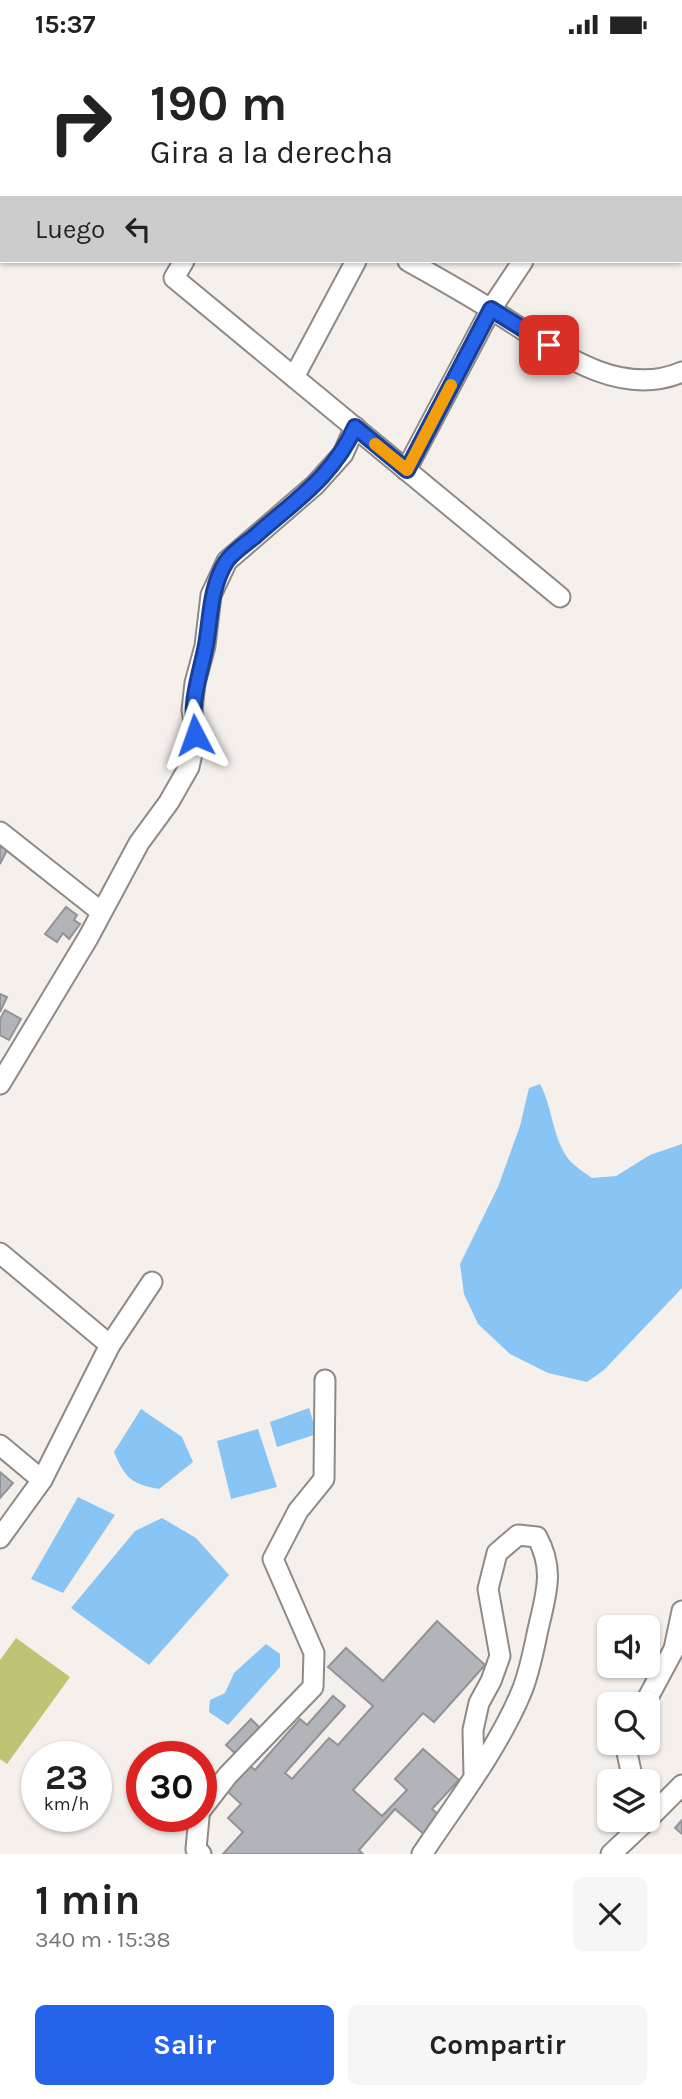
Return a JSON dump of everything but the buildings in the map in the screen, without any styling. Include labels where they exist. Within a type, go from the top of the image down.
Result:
[{"type":"street","points":[[183,263],[174,278],[560,597]]},
{"type":"street","points":[[294,377],[355,263]]},
{"type":"street","points":[[411,263],[568,358],[597,371],[636,381],[662,381],[682,372]]},
{"type":"street","points":[[407,470],[491,309],[522,263]]},
{"type":"street","points":[[2,1073],[88,938],[100,911],[139,843],[169,802],[189,767],[195,735],[192,710],[195,683],[205,646],[211,595],[227,561],[315,485],[343,454],[355,427]]},
{"type":"street","points":[[0,832],[100,911]]},
{"type":"street","points":[[0,1253],[110,1345]]},
{"type":"street","points":[[0,1538],[42,1480],[110,1345],[152,1282]]},
{"type":"street","points":[[217,1789],[313,1687],[314,1653],[273,1559],[298,1511],[324,1479],[325,1380]]},
{"type":"street","points":[[0,1445],[42,1480]]},
{"type":"street","points":[[422,1854],[474,1775],[513,1709],[526,1678],[545,1598],[548,1558],[537,1537],[518,1535],[497,1553],[488,1589],[500,1656],[479,1703],[473,1730],[474,1775]]},
{"type":"street","points":[[651,1692],[674,1649],[682,1611]]},
{"type":"street","points":[[660,1806],[682,1785]]},
{"type":"street","points":[[198,1832],[196,1849],[201,1854]]},
{"type":"street","points":[[611,1854],[633,1832]]},
{"type":"green space","points":[[16,1638],[70,1677],[24,1741],[21,1741],[7,1764],[0,1759],[0,1660]]},
{"type":"water","points":[[540,1084],[564,1152],[572,1163],[592,1178],[616,1176],[650,1155],[682,1144],[682,1288],[604,1370],[587,1382],[548,1373],[510,1354],[478,1324],[464,1294],[460,1264],[498,1187],[520,1126],[529,1088]]},
{"type":"water","points":[[309,1408],[317,1434],[277,1447],[270,1422]]},
{"type":"water","points":[[141,1409],[182,1437],[193,1462],[159,1489],[142,1485],[130,1478],[114,1452]]},
{"type":"water","points":[[258,1429],[277,1487],[231,1499],[217,1441]]},
{"type":"water","points":[[78,1497],[115,1515],[63,1593],[31,1579]]},
{"type":"water","points":[[162,1518],[196,1538],[229,1575],[149,1665],[71,1608],[135,1531]]},
{"type":"water","points":[[266,1644],[280,1654],[280,1667],[228,1725],[209,1712],[210,1700],[225,1693],[234,1673]]},
{"type":"slow traffic","points":[[375,444],[407,470],[451,385]]},
{"type":"route","points":[[195,735],[192,710],[195,683],[205,646],[211,595],[227,561],[315,485],[343,454],[355,427],[407,470],[491,309],[549,345]]}]
